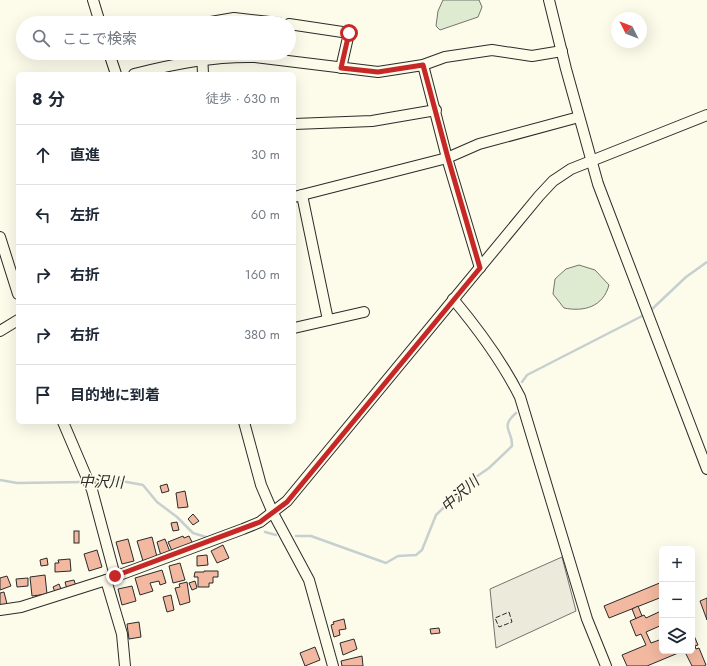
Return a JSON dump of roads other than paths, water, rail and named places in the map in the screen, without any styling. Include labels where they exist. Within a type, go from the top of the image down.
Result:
[{"type":"street","points":[[93,0],[98,16]]},
{"type":"street","points":[[549,0],[598,184],[707,470]]},
{"type":"street","points":[[296,25],[349,33],[341,68]]},
{"type":"street","points":[[278,60],[378,72],[423,65],[446,57],[492,50],[532,56],[562,51]]},
{"type":"street","points":[[111,60],[115,72]]},
{"type":"street","points":[[142,72],[187,60]]},
{"type":"street","points":[[202,60],[203,72]]},
{"type":"street","points":[[423,65],[480,268]]},
{"type":"street","points":[[296,124],[372,121],[436,110]]},
{"type":"street","points":[[0,610],[21,607],[110,578],[243,529],[260,522],[273,513],[287,502],[538,196],[553,181],[572,169],[591,160],[707,115]]},
{"type":"street","points":[[328,320],[298,196],[448,158],[479,144],[579,117]]},
{"type":"street","points":[[0,237],[16,288]]},
{"type":"street","points":[[454,299],[479,330],[510,376],[520,397],[587,619],[606,666]]},
{"type":"street","points":[[296,328],[364,312]]},
{"type":"street","points":[[0,331],[16,321]]},
{"type":"street","points":[[64,424],[84,468],[92,490],[122,634],[125,666]]},
{"type":"street","points":[[245,424],[262,485],[273,513],[309,580],[333,666]]},
{"type":"waterway","name":"中沢川","points":[[650,311],[686,277],[707,262]]},
{"type":"waterway","name":"中沢川","points":[[522,382],[527,375],[646,314]]},
{"type":"waterway","name":"中沢川","points":[[296,536],[311,536],[386,563],[398,556],[416,555],[422,550],[436,515],[473,479],[489,468],[512,446],[508,422],[516,413]]},
{"type":"waterway","name":"中沢川","points":[[0,480],[17,483],[85,482]]},
{"type":"waterway","name":"中沢川","points":[[92,481],[116,480],[143,485],[157,502],[177,517],[193,533],[206,537]]},
{"type":"waterway","name":"中沢川","points":[[265,532],[276,535]]}]
